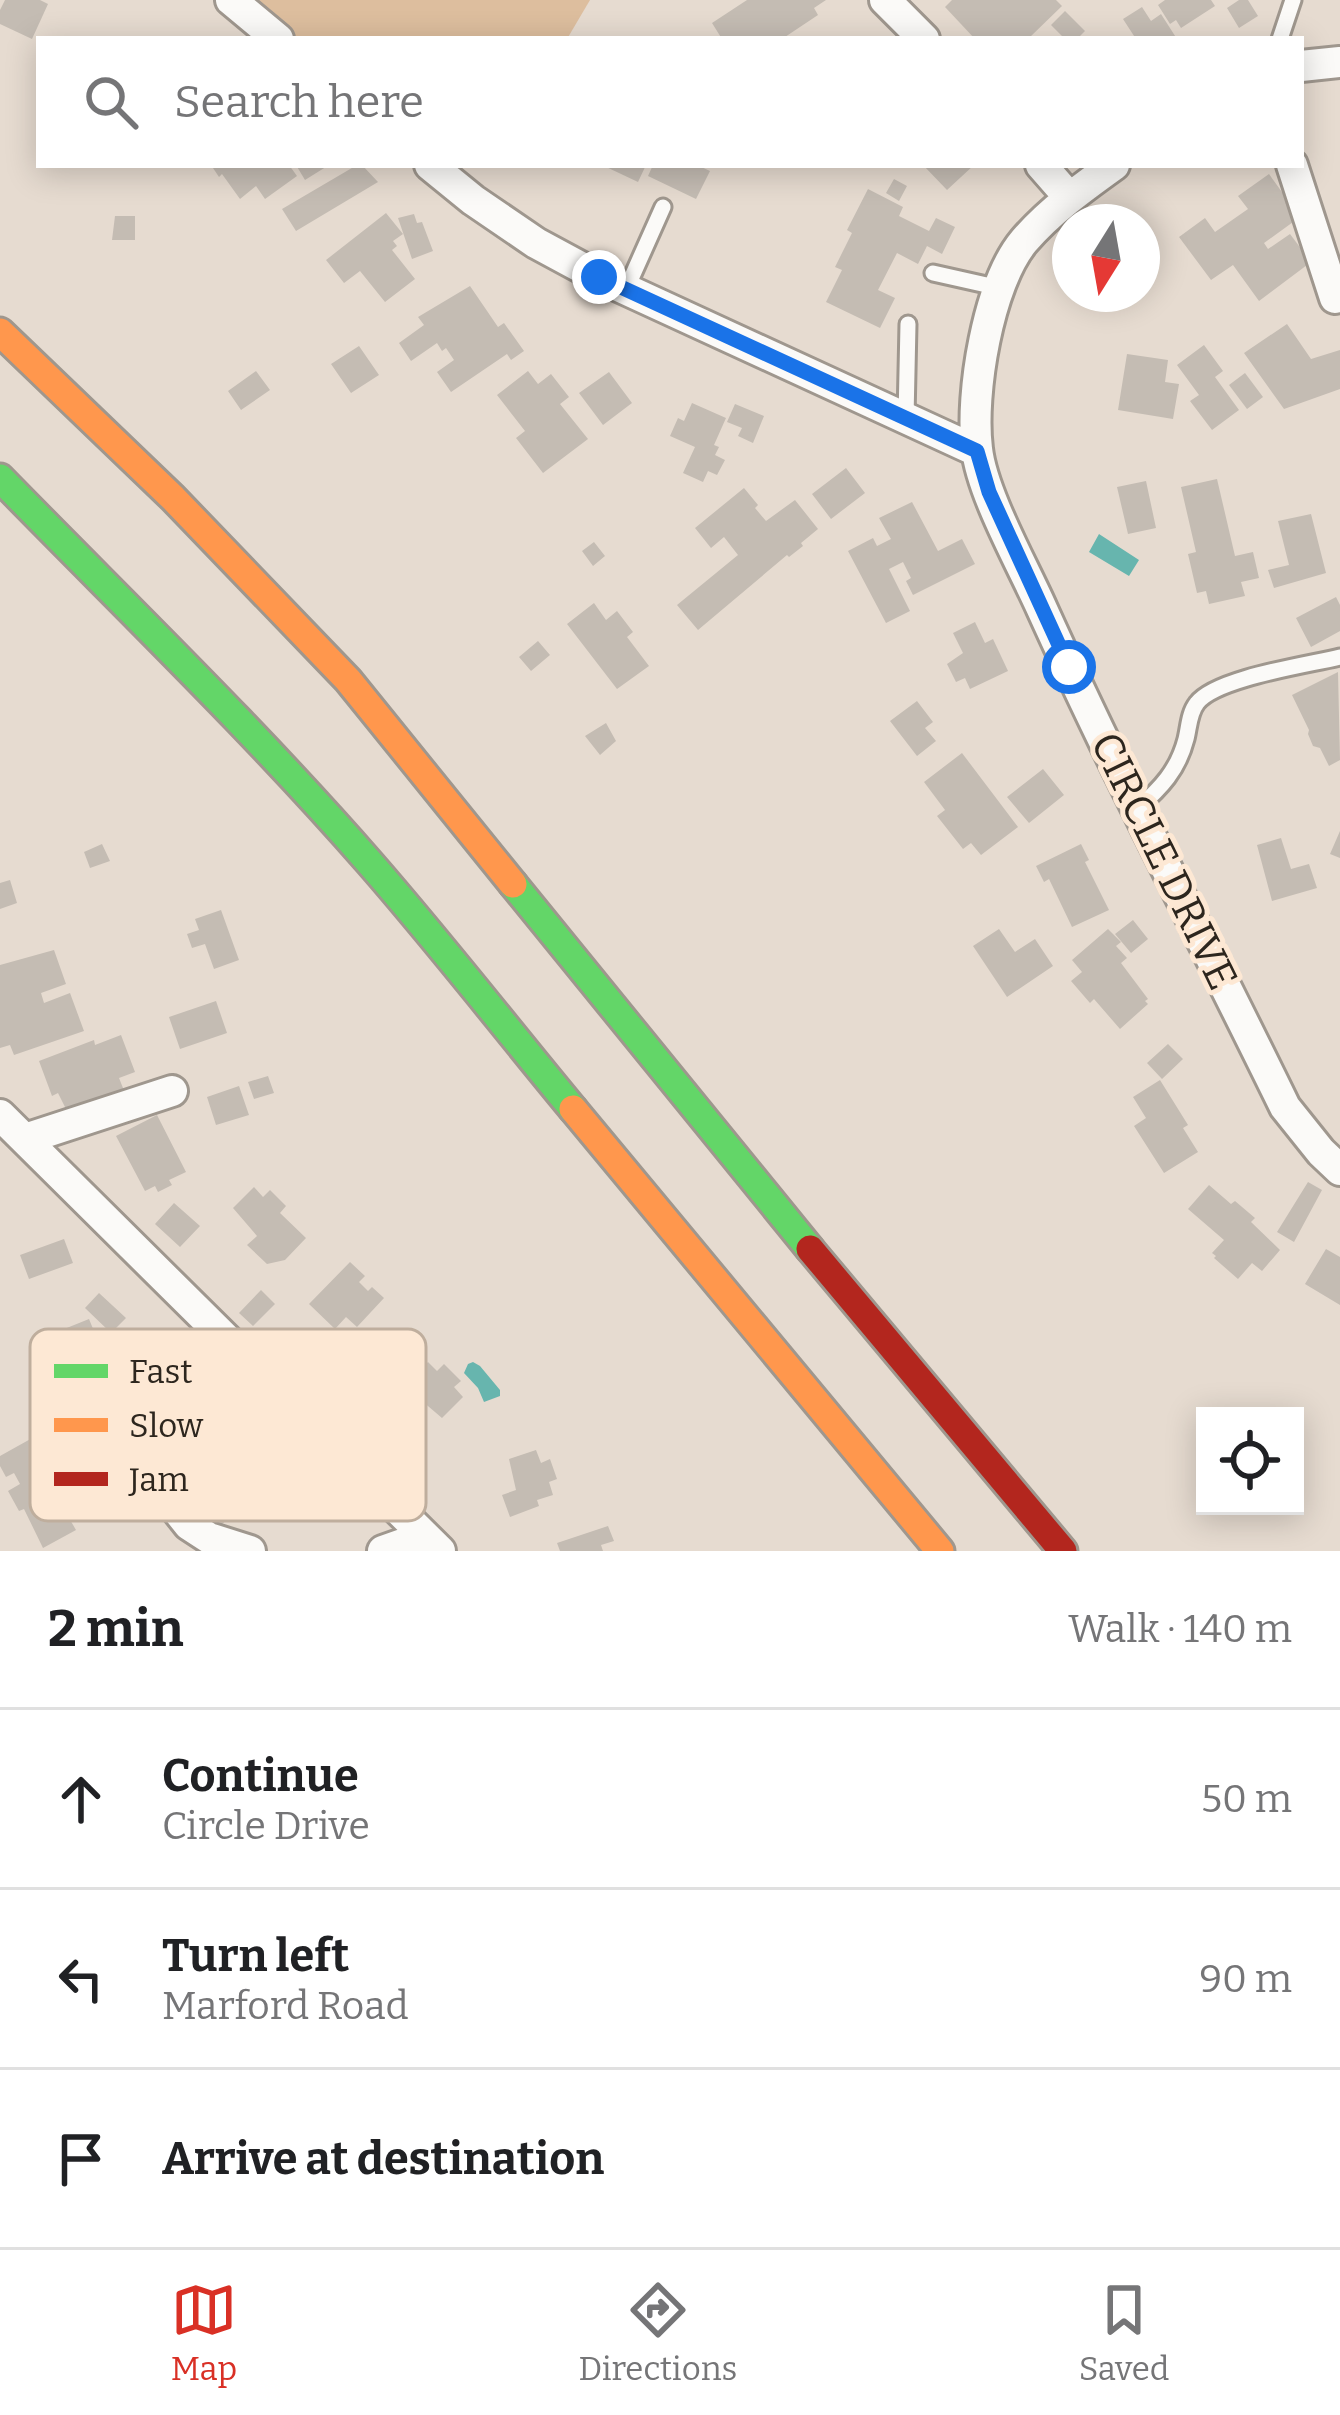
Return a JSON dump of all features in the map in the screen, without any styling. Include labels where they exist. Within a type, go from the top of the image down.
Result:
[{"type":"highway","points":[[0,332],[173,498],[348,680],[772,1203],[1063,1551]]},
{"type":"highway","points":[[0,478],[193,671],[368,861],[940,1551]]},
{"type":"street","points":[[231,0],[274,36]]},
{"type":"street","points":[[886,0],[921,36]]},
{"type":"street","points":[[1304,66],[1340,62]]},
{"type":"street","points":[[434,168],[536,243],[626,290],[977,451]]},
{"type":"street","points":[[1044,168],[1070,197]]},
{"type":"street","name":"CIRCLE DRIVE","points":[[1110,168],[1070,197],[1006,267],[985,339],[977,451],[998,511],[1069,667],[1286,1107],[1340,1170]]},
{"type":"street","points":[[1293,168],[1335,298]]},
{"type":"street","points":[[25,1139],[172,1090]]},
{"type":"street","points":[[0,1115],[216,1329]]},
{"type":"street","points":[[185,1521],[209,1538],[250,1551]]},
{"type":"street","points":[[410,1521],[433,1544]]},
{"type":"street","points":[[383,1551],[433,1544]]},
{"type":"lane","points":[[1281,36],[1293,0]]},
{"type":"lane","points":[[626,290],[663,207]]},
{"type":"lane","points":[[933,273],[1000,287]]},
{"type":"lane","points":[[906,418],[908,324]]},
{"type":"lane","points":[[1138,808],[1164,786],[1178,763],[1199,699],[1233,682],[1340,657]]},
{"type":"shaded area","points":[[231,0],[590,0],[569,36],[274,36]]},
{"type":"water","points":[[1099,534],[1139,560],[1129,576],[1089,552]]},
{"type":"water","points":[[473,1362],[500,1390],[500,1396],[484,1402],[464,1373]]},
{"type":"building","points":[[5,0],[48,4],[32,39],[0,24]]},
{"type":"building","points":[[747,0],[826,0],[814,8],[818,15],[786,36],[720,36],[712,23]]},
{"type":"building","points":[[952,0],[1056,0],[1062,6],[1031,36],[972,36],[945,7]]},
{"type":"building","points":[[1165,0],[1211,0],[1215,6],[1181,28],[1176,20],[1170,24],[1158,5]]},
{"type":"building","points":[[1248,0],[1258,16],[1239,28],[1227,8]]},
{"type":"building","points":[[1142,7],[1151,21],[1161,14],[1175,36],[1134,36],[1123,19]]},
{"type":"building","points":[[1065,11],[1085,31],[1080,36],[1062,36],[1051,25]]},
{"type":"building","points":[[213,168],[291,168],[297,176],[265,199],[256,186],[240,199],[222,174],[219,177]]},
{"type":"building","points":[[298,168],[324,168],[305,180]]},
{"type":"building","points":[[352,168],[365,168],[378,182],[296,231],[282,209]]},
{"type":"building","points":[[608,168],[645,168],[638,182]]},
{"type":"building","points":[[652,168],[710,171],[696,199],[648,176]]},
{"type":"building","points":[[926,168],[971,168],[947,190]]},
{"type":"building","points":[[1269,174],[1300,217],[1264,243],[1268,249],[1290,234],[1311,262],[1259,301],[1233,265],[1211,280],[1179,237],[1205,218],[1215,232],[1248,209],[1238,196]]},
{"type":"building","points":[[894,179],[907,186],[899,201],[886,193]]},
{"type":"building","points":[[868,189],[903,207],[899,216],[929,231],[936,218],[955,227],[942,254],[927,246],[918,264],[897,253],[878,290],[895,298],[880,328],[826,302],[842,270],[835,267],[852,233],[847,230]]},
{"type":"building","points":[[386,213],[403,234],[393,241],[397,246],[392,250],[415,279],[385,302],[360,271],[344,283],[326,260]]},
{"type":"building","points":[[414,214],[433,251],[412,259],[398,218]]},
{"type":"building","points":[[115,216],[135,216],[135,240],[112,240]]},
{"type":"building","points":[[470,286],[498,327],[504,323],[524,351],[511,360],[507,354],[451,392],[437,372],[454,360],[446,348],[442,351],[437,343],[411,361],[399,343],[424,325],[418,317]]},
{"type":"building","points":[[1287,324],[1311,359],[1340,350],[1340,389],[1284,409],[1244,353]]},
{"type":"building","points":[[1204,345],[1223,371],[1215,377],[1239,410],[1212,430],[1190,401],[1199,395],[1177,365]]},
{"type":"building","points":[[359,346],[379,375],[351,393],[331,364]]},
{"type":"building","points":[[1127,354],[1168,360],[1165,382],[1179,384],[1173,419],[1118,410]]},
{"type":"building","points":[[256,371],[270,390],[241,410],[228,391]]},
{"type":"building","points":[[528,371],[538,384],[551,374],[569,397],[560,404],[588,439],[543,473],[516,438],[525,431],[497,395]]},
{"type":"building","points":[[609,372],[632,403],[603,425],[579,393]]},
{"type":"building","points":[[1245,373],[1263,397],[1247,409],[1229,385]]},
{"type":"building","points":[[692,403],[726,418],[714,445],[719,447],[715,455],[725,460],[717,475],[708,471],[703,482],[683,473],[695,447],[670,436]]},
{"type":"building","points":[[735,404],[764,416],[753,443],[738,436],[742,428],[727,422]]},
{"type":"building","points":[[846,468],[865,493],[831,519],[812,494]]},
{"type":"building","points":[[1217,479],[1235,556],[1253,552],[1259,578],[1241,582],[1245,596],[1209,604],[1206,591],[1197,593],[1188,554],[1196,552],[1181,487]]},
{"type":"building","points":[[1146,481],[1156,528],[1128,534],[1117,487]]},
{"type":"building","points":[[744,488],[766,521],[795,500],[818,529],[698,630],[677,605],[738,555],[724,537],[711,548],[695,528]]},
{"type":"building","points":[[912,502],[938,551],[962,539],[975,564],[913,595],[903,562],[889,569],[910,611],[886,623],[848,551],[873,538],[877,546],[891,539],[879,518]]},
{"type":"building","points":[[1311,514],[1326,573],[1274,588],[1268,570],[1289,565],[1278,521]]},
{"type":"building","points":[[594,542],[605,556],[593,566],[582,551]]},
{"type":"building","points":[[1336,597],[1340,631],[1311,647],[1296,618]]},
{"type":"building","points":[[594,603],[606,620],[617,611],[633,632],[627,637],[649,666],[617,689],[567,624]]},
{"type":"building","points":[[975,622],[985,643],[993,639],[1008,671],[970,689],[965,678],[956,682],[947,664],[963,653],[953,633]]},
{"type":"building","points":[[538,641],[550,655],[531,671],[519,657]]},
{"type":"building","points":[[1338,672],[1340,760],[1329,766],[1320,748],[1313,746],[1292,695]]},
{"type":"building","points":[[917,701],[933,722],[925,728],[936,741],[917,756],[890,721]]},
{"type":"building","points":[[606,723],[616,741],[600,755],[585,736]]},
{"type":"building","points":[[962,753],[1018,827],[981,855],[971,843],[963,849],[937,816],[945,810],[924,782]]},
{"type":"building","points":[[1043,769],[1064,795],[1029,823],[1007,797]]},
{"type":"building","points":[[1340,831],[1340,858],[1330,854]]},
{"type":"building","points":[[1281,838],[1291,869],[1309,864],[1317,888],[1272,901],[1257,845]]},
{"type":"building","points":[[102,844],[110,861],[90,868],[84,852]]},
{"type":"building","points":[[1081,844],[1109,910],[1072,927],[1049,879],[1044,882],[1036,866]]},
{"type":"building","points":[[10,880],[17,903],[0,909],[0,883]]},
{"type":"building","points":[[221,910],[239,960],[214,969],[205,944],[192,948],[187,934],[199,930],[195,919]]},
{"type":"building","points":[[1133,920],[1148,939],[1131,953],[1115,934]]},
{"type":"building","points":[[999,929],[1015,952],[1035,939],[1053,966],[1007,997],[973,946]]},
{"type":"building","points":[[1108,929],[1121,942],[1116,946],[1127,958],[1121,963],[1148,999],[1120,1029],[1071,981],[1082,972],[1072,960]]},
{"type":"building","points":[[54,950],[66,984],[41,993],[44,1003],[70,993],[84,1031],[14,1055],[10,1045],[0,1048],[0,965]]},
{"type":"building","points":[[216,1001],[227,1033],[180,1049],[169,1017]]},
{"type":"building","points":[[121,1035],[135,1072],[119,1078],[127,1098],[71,1119],[58,1093],[52,1096],[39,1061]]},
{"type":"building","points":[[1168,1044],[1183,1059],[1162,1079],[1147,1063]]},
{"type":"building","points":[[268,1076],[274,1093],[254,1099],[248,1082]]},
{"type":"building","points":[[1160,1080],[1188,1125],[1183,1128],[1198,1152],[1164,1173],[1134,1126],[1146,1118],[1133,1097]]},
{"type":"building","points":[[239,1086],[249,1115],[216,1125],[207,1097]]},
{"type":"building","points":[[157,1115],[186,1172],[158,1192],[155,1186],[145,1191],[116,1136]]},
{"type":"building","points":[[1308,1182],[1322,1190],[1294,1242],[1277,1232]]},
{"type":"building","points":[[1209,1185],[1255,1218],[1251,1222],[1280,1250],[1262,1271],[1252,1263],[1238,1279],[1214,1258],[1212,1253],[1224,1240],[1188,1209]]},
{"type":"building","points":[[254,1187],[263,1197],[270,1190],[286,1206],[280,1213],[306,1238],[285,1260],[267,1264],[247,1245],[257,1236],[233,1208]]},
{"type":"building","points":[[174,1203],[200,1226],[180,1247],[155,1224]]},
{"type":"building","points":[[64,1239],[73,1263],[29,1279],[20,1255]]},
{"type":"building","points":[[1326,1249],[1340,1257],[1340,1305],[1305,1284]]},
{"type":"building","points":[[350,1262],[365,1276],[359,1282],[384,1298],[357,1327],[346,1317],[335,1329],[309,1304]]},
{"type":"building","points":[[261,1290],[275,1304],[253,1326],[239,1313]]},
{"type":"building","points":[[99,1293],[126,1318],[115,1329],[107,1329],[85,1308]]},
{"type":"building","points":[[89,1319],[93,1329],[64,1329]]},
{"type":"building","points":[[426,1364],[437,1371],[444,1364],[461,1381],[454,1387],[463,1397],[442,1418],[426,1404]]},
{"type":"building","points":[[30,1439],[30,1521],[71,1521],[76,1530],[43,1548],[24,1509],[19,1511],[8,1491],[20,1484],[14,1473],[6,1477],[0,1456]]},
{"type":"building","points":[[536,1450],[541,1463],[550,1459],[557,1479],[549,1482],[553,1495],[510,1517],[502,1495],[516,1490],[509,1459]]},
{"type":"building","points":[[199,1521],[225,1521],[220,1526],[217,1523],[209,1531]]},
{"type":"building","points":[[608,1526],[614,1541],[601,1545],[603,1551],[560,1551],[557,1543]]},
{"type":"traffic: fast","points":[[0,478],[325,812],[573,1109]]},
{"type":"traffic: fast","points":[[513,884],[810,1249]]},
{"type":"traffic: slow","points":[[0,332],[173,498],[348,680],[513,884]]},
{"type":"traffic: slow","points":[[573,1109],[940,1551]]},
{"type":"traffic: jam","points":[[810,1249],[1063,1551]]},
{"type":"route","points":[[599,277],[977,451],[989,492],[1069,667]]}]
